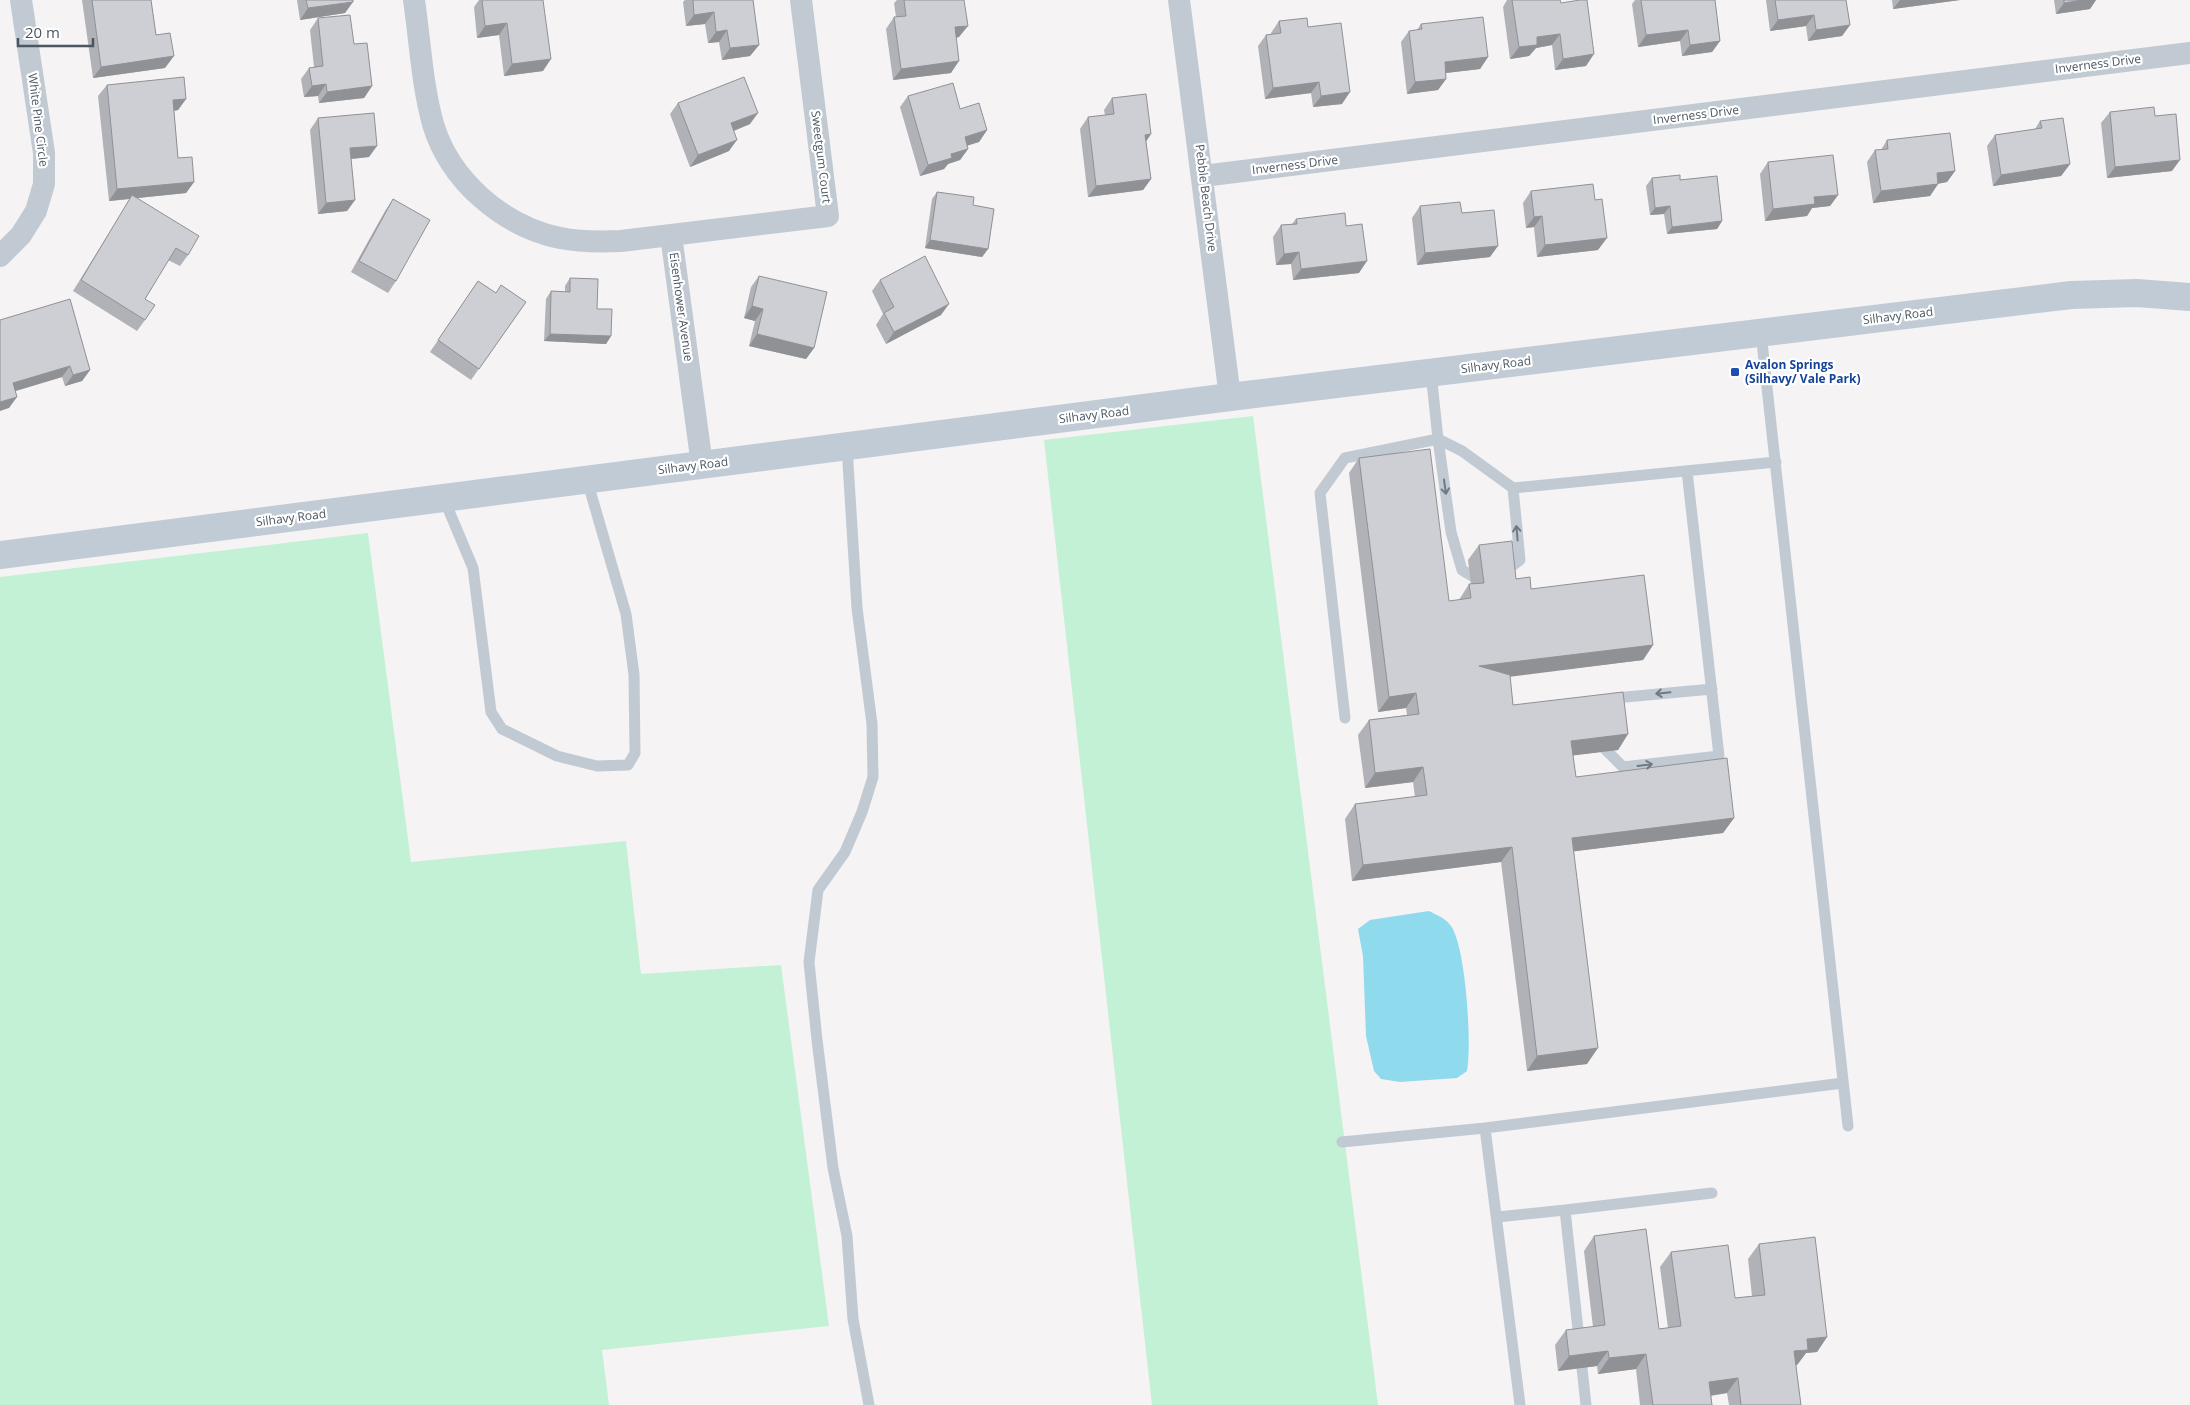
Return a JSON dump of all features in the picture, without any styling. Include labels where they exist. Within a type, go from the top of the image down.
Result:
[{"type":"street","name":"White Pine Circle","points":[[0,256],[21,236],[36,211],[44,184],[44,153],[20,0]]},
{"type":"street","name":"Eisenhower Avenue","points":[[414,0],[426,91],[434,126],[447,158],[470,186],[498,212],[528,228],[559,238],[590,242],[671,235],[702,465]]},
{"type":"street","name":"Sweetgum Court","points":[[671,235],[828,216],[801,0]]},
{"type":"street","name":"Pebble Beach Drive","points":[[1179,0],[1230,397]]},
{"type":"street","name":"Inverness Drive","points":[[1203,176],[2190,53]]},
{"type":"street","name":"Silhavy Road","points":[[0,555],[1230,397],[2071,295],[2137,293],[2190,297]]},
{"type":"lane","points":[[1761,333],[1848,1126]]},
{"type":"lane","points":[[1431,374],[1451,532],[1462,570],[1472,576]]},
{"type":"lane","points":[[1345,718],[1320,493],[1345,458],[1438,439],[1462,451],[1513,488],[1776,462]]},
{"type":"lane","points":[[848,447],[857,608],[872,724],[873,777],[862,812],[845,852],[818,890],[809,962],[833,1168],[847,1236],[853,1319],[869,1405]]},
{"type":"lane","points":[[1604,748],[1624,768],[1719,756],[1687,471]]},
{"type":"lane","points":[[444,499],[473,568],[492,712],[502,729],[557,756],[597,766],[628,765],[635,753],[634,675],[626,614],[587,480]]},
{"type":"lane","points":[[1505,572],[1520,560],[1513,488]]},
{"type":"lane","points":[[1606,713],[1615,698],[1712,688]]},
{"type":"lane","points":[[1342,1142],[1484,1128],[1843,1083]]},
{"type":"lane","points":[[1484,1128],[1520,1405]]},
{"type":"lane","points":[[1497,1217],[1712,1193]]},
{"type":"lane","points":[[1564,1210],[1579,1339]]},
{"type":"lane","points":[[1582,1368],[1586,1405]]},
{"type":"green space","points":[[1253,416],[1378,1405],[1152,1405],[1044,440]]},
{"type":"green space","points":[[368,533],[411,862],[626,841],[641,974],[781,965],[829,1326],[602,1350],[609,1405],[0,1405],[0,577]]},
{"type":"water","points":[[1429,911],[1449,923],[1461,954],[1468,1019],[1467,1071],[1457,1078],[1400,1082],[1381,1079],[1374,1071],[1366,1036],[1363,956],[1358,929],[1370,920]]},
{"type":"building","points":[[92,0],[151,0],[156,35],[170,33],[174,56],[101,67]]},
{"type":"building","points":[[306,0],[353,0],[353,2],[308,8]]},
{"type":"building","points":[[482,0],[543,0],[551,59],[512,64],[507,23],[485,26]]},
{"type":"building","points":[[693,0],[753,0],[759,45],[730,48],[727,30],[716,32],[714,12],[694,15]]},
{"type":"building","points":[[904,0],[964,0],[968,26],[955,27],[959,61],[901,69],[894,17],[906,16]]},
{"type":"building","points":[[1512,0],[1560,0],[1561,3],[1587,0],[1594,54],[1563,59],[1560,34],[1537,37],[1537,45],[1519,47]]},
{"type":"building","points":[[1641,0],[1715,0],[1720,41],[1690,45],[1688,30],[1646,35]]},
{"type":"building","points":[[1775,0],[1846,0],[1850,25],[1816,30],[1814,15],[1778,20]]},
{"type":"building","points":[[2064,0],[2082,0],[2064,3]]},
{"type":"building","points":[[350,15],[354,44],[367,43],[372,86],[327,92],[326,84],[312,86],[309,68],[323,66],[318,18]]},
{"type":"building","points":[[1483,17],[1488,57],[1445,62],[1446,79],[1415,82],[1409,31],[1422,29],[1421,24]]},
{"type":"building","points":[[1307,18],[1308,27],[1341,23],[1350,92],[1321,96],[1319,82],[1273,88],[1266,35],[1281,33],[1279,21]]},
{"type":"building","points":[[184,77],[186,99],[173,100],[178,158],[192,157],[194,182],[117,189],[107,85]]},
{"type":"building","points":[[744,77],[758,113],[731,123],[737,140],[698,155],[678,103]]},
{"type":"building","points":[[953,83],[960,109],[979,103],[987,130],[965,137],[968,149],[951,154],[952,158],[928,165],[908,96]]},
{"type":"building","points":[[1146,94],[1151,134],[1145,135],[1151,179],[1096,186],[1088,117],[1114,114],[1112,98]]},
{"type":"building","points":[[2154,107],[2155,116],[2176,114],[2180,160],[2115,167],[2110,112]]},
{"type":"building","points":[[374,113],[377,146],[350,148],[355,200],[326,203],[318,118]]},
{"type":"building","points":[[2063,118],[2070,164],[2001,175],[1995,135],[2042,128],[2040,121]]},
{"type":"building","points":[[1950,133],[1955,171],[1937,173],[1938,184],[1881,191],[1875,150],[1888,149],[1887,140]]},
{"type":"building","points":[[1833,155],[1838,195],[1814,197],[1815,204],[1773,209],[1768,162]]},
{"type":"building","points":[[1680,175],[1680,180],[1717,176],[1722,221],[1672,227],[1670,206],[1655,208],[1652,178]]},
{"type":"building","points":[[1593,184],[1595,200],[1602,199],[1607,238],[1545,245],[1542,216],[1534,217],[1531,191]]},
{"type":"building","points":[[937,192],[974,197],[973,205],[994,209],[988,249],[930,240]]},
{"type":"building","points":[[132,195],[199,236],[188,255],[176,248],[145,299],[155,305],[145,320],[81,280]]},
{"type":"building","points":[[393,199],[430,220],[396,281],[359,261]]},
{"type":"building","points":[[1460,202],[1462,213],[1494,210],[1498,246],[1425,253],[1420,206]]},
{"type":"building","points":[[1345,213],[1346,226],[1362,224],[1367,261],[1301,269],[1299,252],[1284,254],[1281,225],[1297,224],[1296,219]]},
{"type":"building","points":[[925,256],[949,304],[894,332],[884,313],[894,307],[880,280]]},
{"type":"building","points":[[759,276],[827,292],[814,348],[757,334],[763,309],[752,306]]},
{"type":"building","points":[[570,278],[598,279],[597,309],[612,309],[611,336],[550,334],[551,291],[570,292]]},
{"type":"building","points":[[478,281],[496,293],[501,285],[526,302],[479,369],[438,340]]},
{"type":"building","points":[[70,299],[90,370],[73,375],[70,366],[13,383],[17,397],[0,402],[0,320]]},
{"type":"building","points":[[1430,449],[1449,601],[1471,598],[1469,584],[1484,583],[1479,545],[1512,541],[1516,579],[1530,577],[1531,589],[1644,575],[1653,645],[1479,666],[1510,675],[1513,705],[1623,692],[1628,734],[1571,741],[1576,777],[1727,758],[1734,818],[1572,838],[1598,1048],[1537,1056],[1512,847],[1363,865],[1355,804],[1427,795],[1423,767],[1375,773],[1369,720],[1419,714],[1416,693],[1389,697],[1359,458]]},
{"type":"building","points":[[1646,1229],[1659,1329],[1681,1326],[1671,1252],[1728,1245],[1735,1298],[1765,1295],[1759,1244],[1815,1237],[1827,1337],[1807,1339],[1808,1350],[1794,1351],[1801,1405],[1741,1405],[1738,1378],[1709,1382],[1712,1405],[1653,1405],[1646,1354],[1609,1358],[1608,1351],[1569,1356],[1566,1330],[1605,1325],[1594,1236]]},
{"type":"place","name":"Avalon Springs (Silhavy/ Vale Park)","points":[[1735,372]]}]
